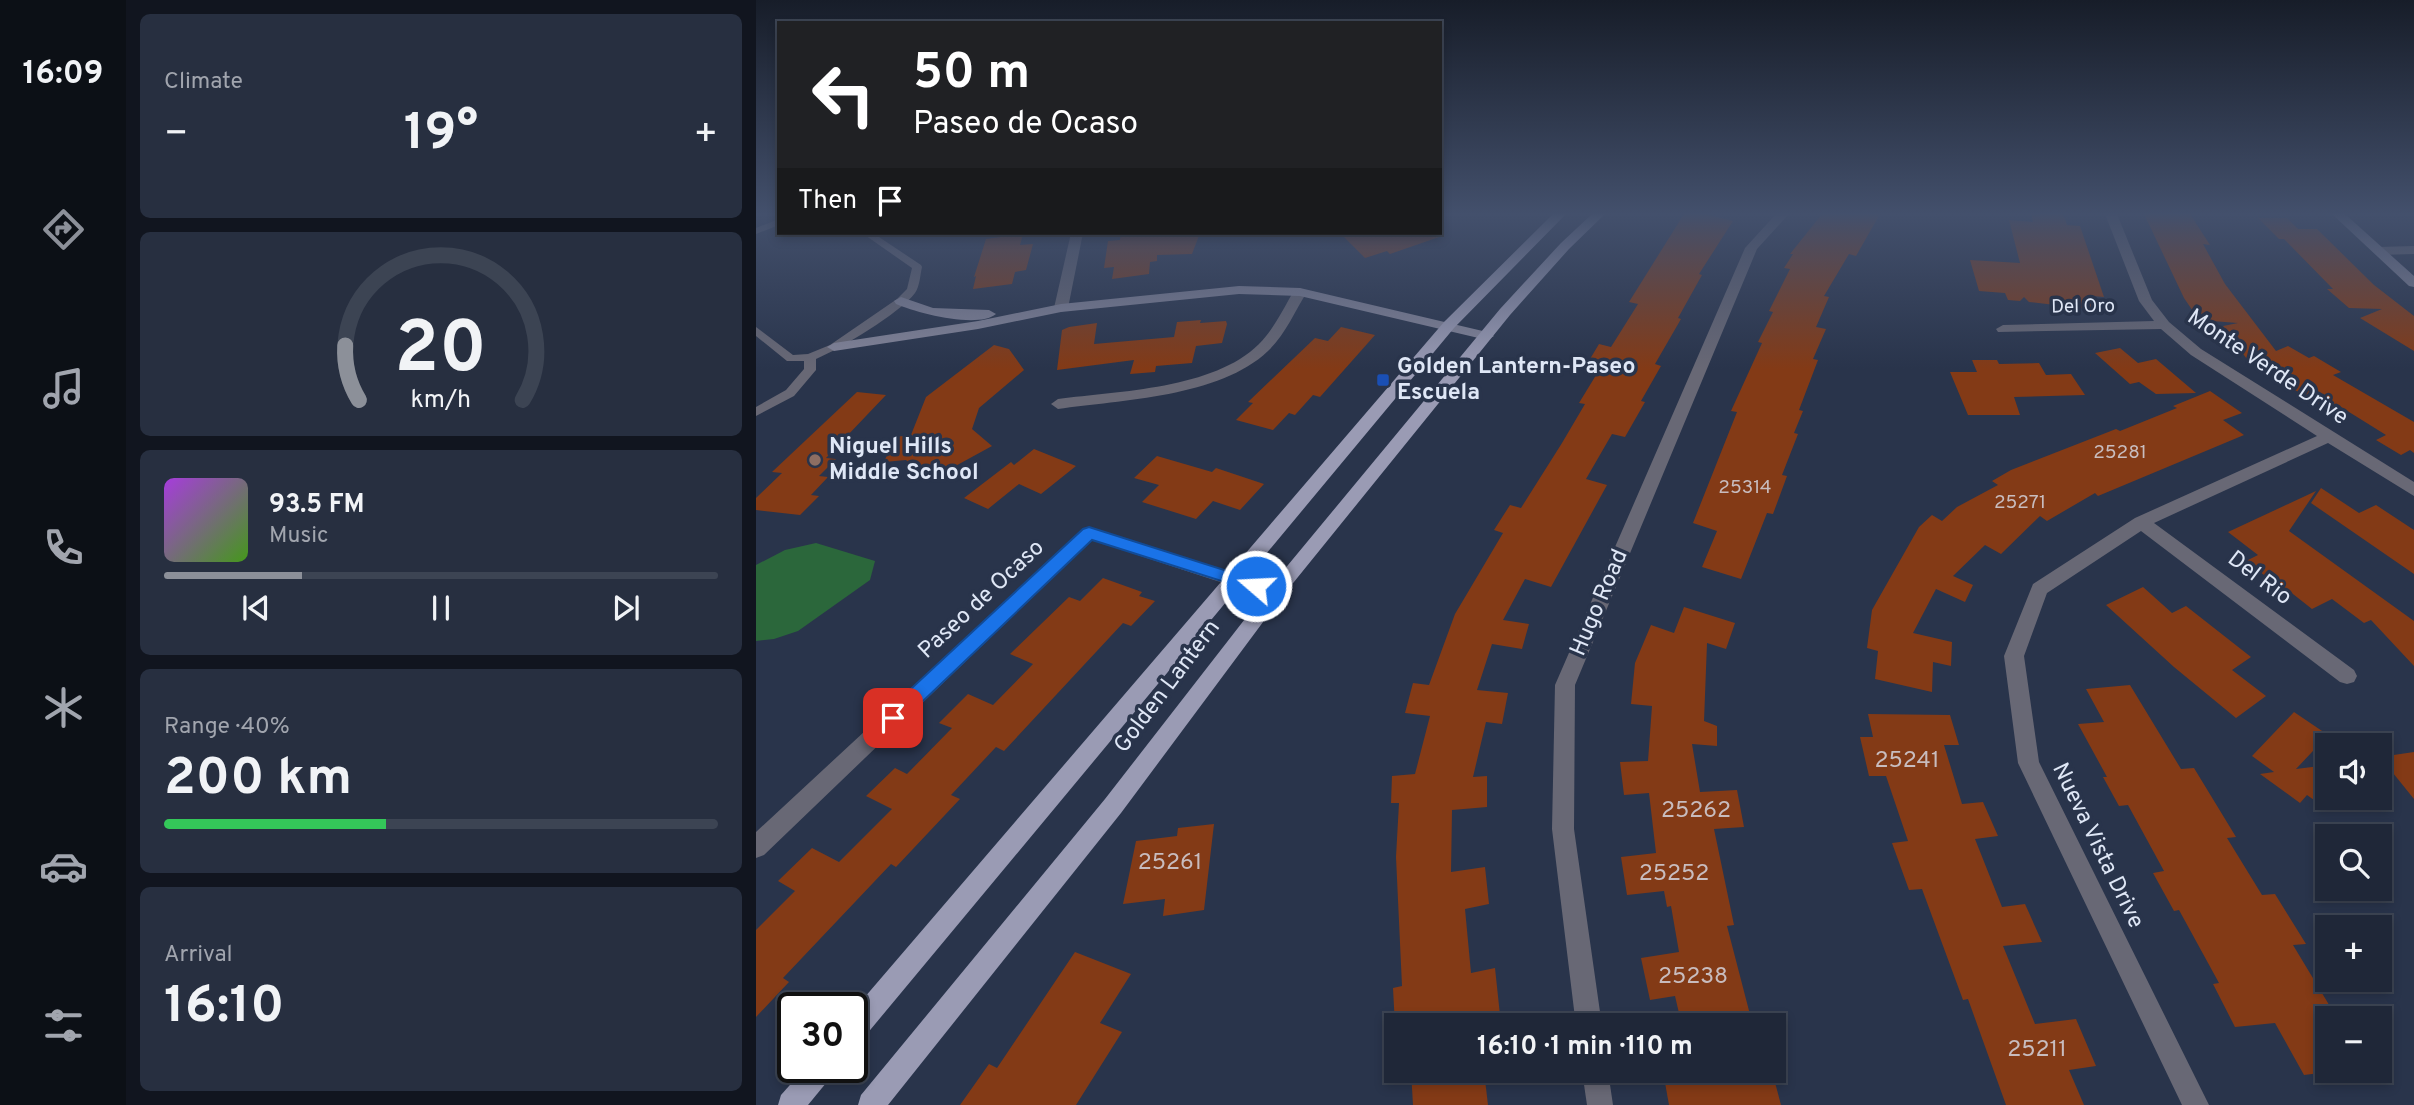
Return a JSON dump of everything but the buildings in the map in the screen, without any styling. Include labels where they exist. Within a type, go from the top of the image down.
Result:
[{"type":"main road","name":"Golden Lantern","points":[[868,1013],[1471,300],[1507,266]]},
{"type":"main road","name":"Golden Lantern","points":[[871,1105],[1113,806],[1275,593],[1547,266]]},
{"type":"main road","points":[[791,1105],[809,1083]]},
{"type":"street","points":[[1061,307],[1070,266]]},
{"type":"street","name":"Hugo Road","points":[[1587,1013],[1563,830],[1565,685],[1744,266]]},
{"type":"street","name":"Monte Verde Drive","points":[[2132,266],[2146,301],[2164,325],[2196,352],[2414,490]]},
{"type":"street","points":[[2394,266],[2414,283]]},
{"type":"street","points":[[834,347],[978,325],[1061,307],[1239,290],[1300,292],[1487,336]]},
{"type":"street","points":[[1058,404],[1188,385],[1231,369],[1264,348],[1300,292]]},
{"type":"street","points":[[901,301],[916,308],[942,314],[1024,313]]},
{"type":"street","name":"Del Oro","points":[[2003,328],[2164,325]]},
{"type":"street","name":"Nueva Vista Drive","points":[[2196,1105],[2029,763],[2014,656],[2039,589],[2141,522],[2328,437]]},
{"type":"street","name":"Del Rio","points":[[2141,522],[2347,676]]},
{"type":"street","name":"Paseo de Ocaso","points":[[756,847],[1089,533],[1237,579]]},
{"type":"street","points":[[1237,579],[1275,593]]},
{"type":"street","points":[[1597,1083],[1600,1105]]},
{"type":"lane","points":[[756,330],[791,359],[810,358],[834,347],[901,301],[912,290],[917,267],[915,266]]},
{"type":"lane","points":[[756,412],[790,393],[810,370],[810,358]]},
{"type":"green space","points":[[816,543],[875,561],[870,580],[798,631],[774,639],[756,641],[756,565],[785,550]]},
{"type":"place","name":"Golden Lantern-Paseo Escuela","points":[[1383,380]]},
{"type":"place","name":"Niguel Hills Middle School","points":[[815,460]]},
{"type":"route","points":[[893,718],[1089,533],[1256,586]]}]
